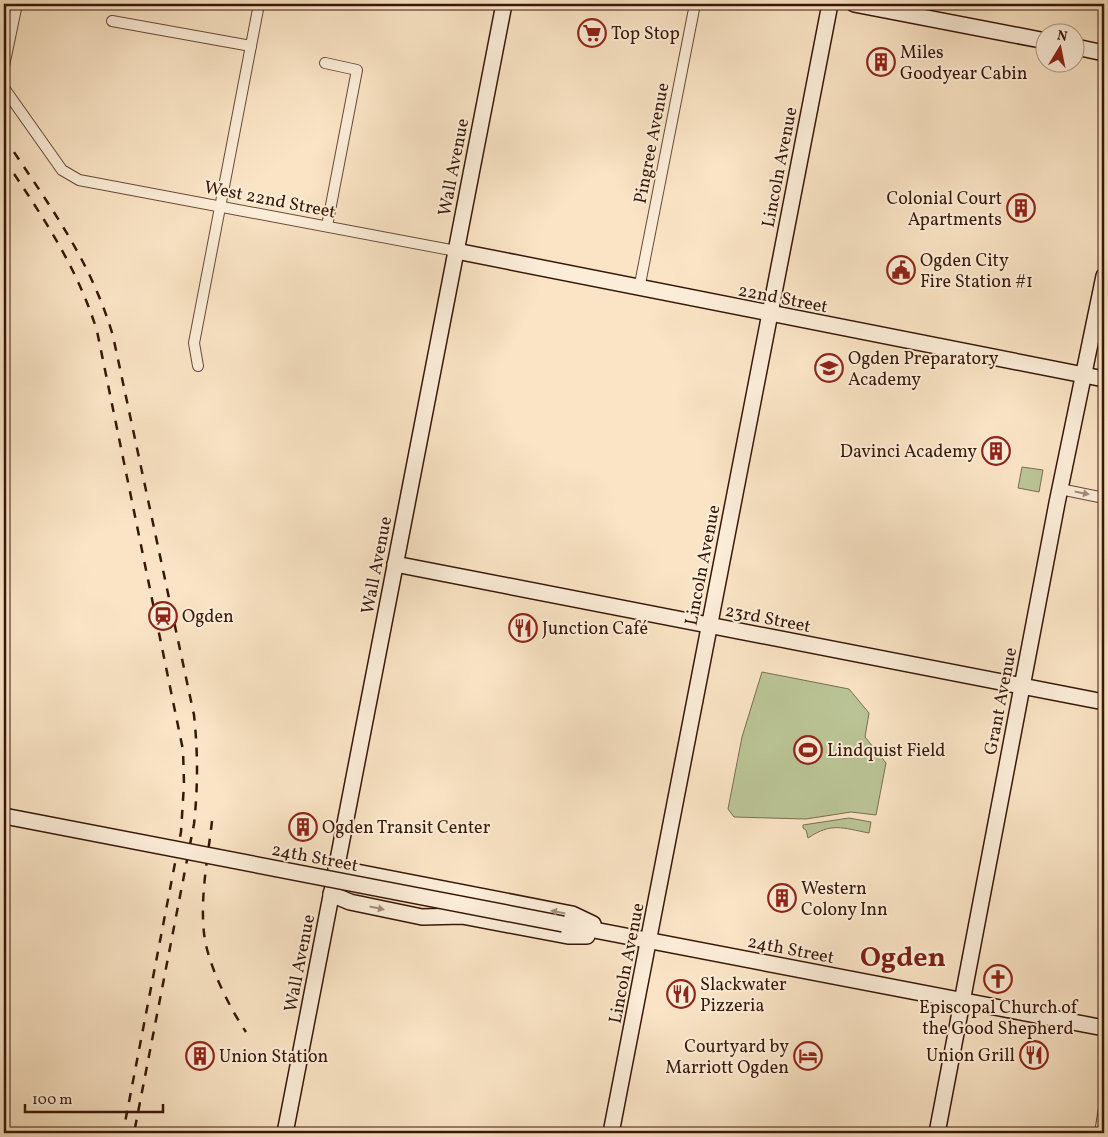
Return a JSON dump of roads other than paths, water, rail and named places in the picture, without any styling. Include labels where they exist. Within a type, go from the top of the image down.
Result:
[{"type":"street","points":[[4,66],[17,4]]},
{"type":"street","points":[[198,366],[194,343],[259,4]]},
{"type":"street","name":"Wall Avenue","points":[[285,1133],[504,4]]},
{"type":"street","name":"Pingree Avenue","points":[[639,289],[695,4]]},
{"type":"street","name":"Lincoln Avenue","points":[[611,1133],[637,1008],[648,941],[830,4]]},
{"type":"street","points":[[854,4],[1036,39]]},
{"type":"street","points":[[112,21],[251,46]]},
{"type":"street","points":[[1086,49],[1104,53]]},
{"type":"street","points":[[325,63],[358,70],[327,226]]},
{"type":"street","name":"West 22nd Street","points":[[4,88],[62,170],[79,180],[456,252]]},
{"type":"street","name":"22nd Street","points":[[456,252],[1104,379]]},
{"type":"street","name":"Grant Avenue","points":[[937,1133],[964,1000],[982,890],[1060,489],[1104,276]]},
{"type":"street","points":[[1060,489],[1104,498]]},
{"type":"street","name":"23rd Street","points":[[395,564],[1104,702]]},
{"type":"street","name":"24th Street","points":[[4,816],[1104,1028]]},
{"type":"street","name":"24th Street","points":[[336,868],[572,914],[619,936]]},
{"type":"street","name":"24th Street","points":[[331,894],[350,902],[422,917],[462,916],[568,936],[619,936]]},
{"type":"street","points":[[1100,1133],[1104,1108]]},
{"type":"railway","points":[[4,137],[66,232],[80,256],[104,308],[113,336],[194,715],[197,770],[194,824],[134,1133]]},
{"type":"railway","points":[[4,159],[44,220],[69,263],[89,307],[97,331],[183,750],[184,784],[181,832],[123,1133]]},
{"type":"railway","points":[[212,821],[204,891],[204,933],[209,958],[214,971],[246,1032]]},
{"type":"place","name":"Top Stop","points":[[592,33]]},
{"type":"place","name":"Miles Goodyear Cabin","points":[[881,62]]},
{"type":"place","name":"Colonial Court Apartments","points":[[1021,208]]},
{"type":"place","name":"Ogden City Fire Station #1","points":[[901,270]]},
{"type":"place","name":"Ogden Preparatory Academy","points":[[829,368]]},
{"type":"place","name":"Davinci Academy","points":[[996,451]]},
{"type":"place","name":"Ogden","points":[[163,616]]},
{"type":"place","name":"Junction Café","points":[[523,628]]},
{"type":"place","name":"Lindquist Field","points":[[808,750]]},
{"type":"place","name":"Ogden Transit Center","points":[[303,827]]},
{"type":"place","name":"Western Colony Inn","points":[[782,898]]},
{"type":"place","name":"Episcopal Church of the Good Shepherd","points":[[998,979]]},
{"type":"place","name":"Slackwater Pizzeria","points":[[681,994]]},
{"type":"place","name":"Union Grill","points":[[1034,1055]]},
{"type":"place","name":"Union Station","points":[[200,1056]]},
{"type":"place","name":"Courtyard by Marriott Ogden","points":[[808,1056]]},
{"type":"district","name":"Ogden","points":[[903,956]]}]
